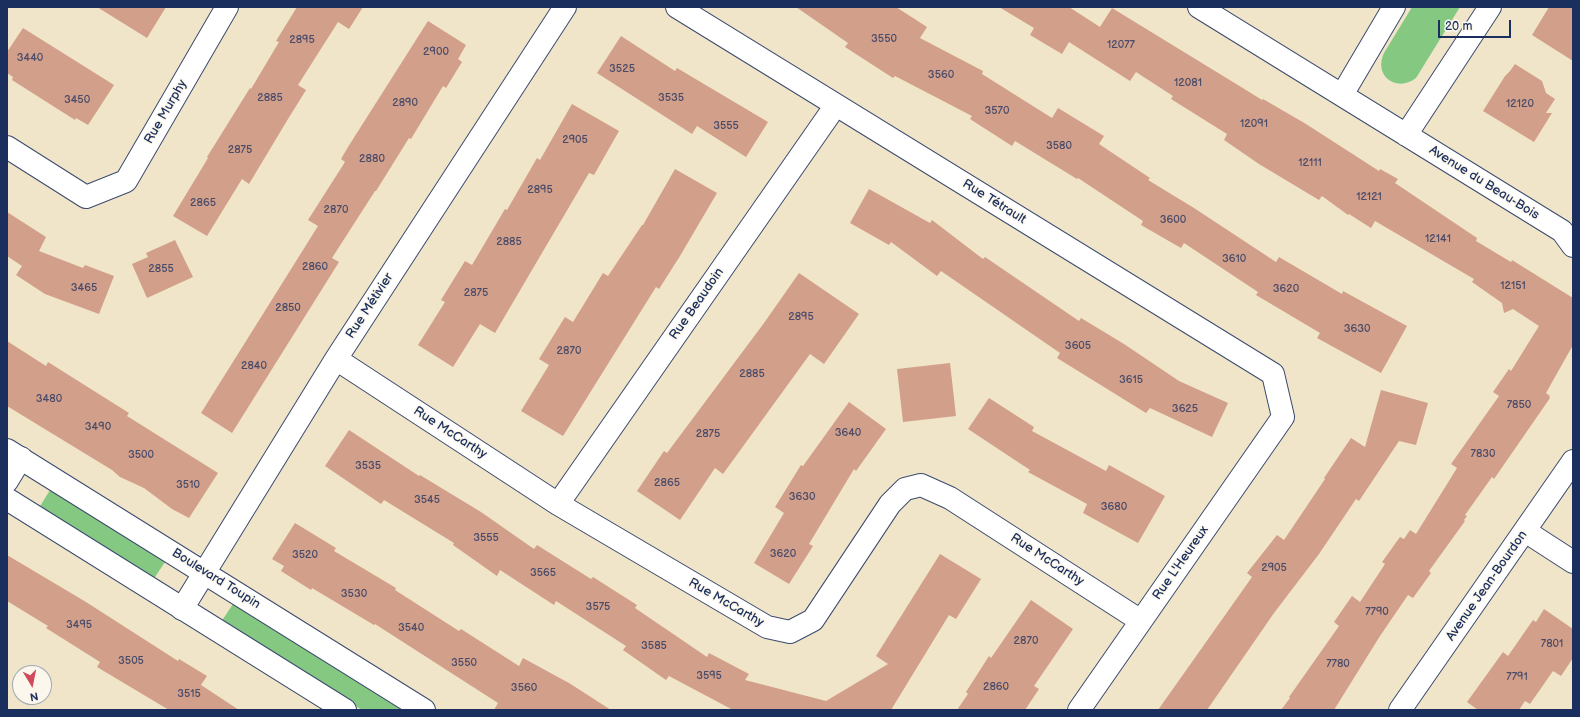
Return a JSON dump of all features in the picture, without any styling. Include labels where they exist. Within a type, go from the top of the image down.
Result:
[{"type":"street","name":"Rue Murphy","points":[[7,147],[86,197],[126,180],[227,7]]},
{"type":"street","name":"Rue Métivier","points":[[182,609],[336,359],[564,7]]},
{"type":"street","name":"Rue Tétrault","points":[[677,7],[1273,374],[1284,417]]},
{"type":"street","name":"Avenue du Beau-Bois","points":[[1199,7],[1569,235]]},
{"type":"street","points":[[1342,95],[1394,7]]},
{"type":"street","points":[[1406,135],[1490,7]]},
{"type":"street","name":"Rue Beaudoin","points":[[558,504],[836,105]]},
{"type":"street","name":"Rue McCarthy","points":[[336,359],[558,504],[767,627],[790,632],[813,620],[890,504],[906,489],[921,485],[950,498],[1141,621]]},
{"type":"street","name":"Rue L'Heureux","points":[[1079,710],[1284,417]]},
{"type":"street","points":[[7,481],[14,454]]},
{"type":"street","name":"Boulevard Toupin","points":[[14,454],[424,710]]},
{"type":"street","name":"Avenue Jean-Bourdon","points":[[1400,710],[1573,461]]},
{"type":"street","points":[[7,498],[345,710]]},
{"type":"street","points":[[1525,531],[1573,562]]},
{"type":"green space","points":[[1412,7],[1460,7],[1416,78],[1401,84],[1395,83],[1384,75],[1381,61],[1384,53]]},
{"type":"green space","points":[[50,490],[165,562],[153,580],[39,508]]},
{"type":"green space","points":[[233,604],[404,710],[362,710],[221,622]]},
{"type":"building","points":[[97,7],[166,7],[147,38]]},
{"type":"building","points":[[297,7],[363,7],[349,29],[338,22],[298,85],[306,90],[249,184],[242,179],[207,236],[173,216],[208,158],[207,157],[250,88],[251,89],[279,42],[276,41]]},
{"type":"building","points":[[796,7],[896,7],[927,27],[920,38],[983,71],[982,74],[1052,118],[1058,108],[1104,136],[1099,144],[1150,178],[1148,180],[1194,208],[1276,262],[1279,257],[1342,294],[1343,291],[1407,326],[1381,373],[1317,338],[1320,333],[1256,295],[1258,292],[1184,243],[1181,248],[1141,225],[1143,221],[1078,178],[1077,179],[1015,141],[1012,146],[970,119],[972,116],[895,76],[893,78],[845,47],[848,43]]},
{"type":"building","points":[[999,7],[1069,7],[1100,27],[1112,8],[1262,100],[1263,99],[1306,124],[1379,171],[1380,169],[1398,179],[1395,183],[1477,238],[1476,241],[1511,262],[1512,260],[1573,298],[1573,345],[1546,393],[1550,396],[1550,398],[1494,479],[1492,477],[1465,515],[1467,516],[1464,520],[1465,521],[1429,571],[1431,573],[1413,598],[1408,595],[1380,636],[1334,710],[1281,710],[1339,626],[1334,622],[1352,596],[1360,602],[1385,564],[1382,562],[1400,537],[1404,539],[1410,530],[1416,534],[1457,468],[1451,464],[1499,396],[1493,392],[1509,369],[1511,371],[1539,326],[1513,309],[1504,313],[1502,303],[1472,282],[1474,279],[1375,221],[1371,228],[1349,214],[1348,215],[1322,196],[1319,200],[1259,164],[1224,140],[1227,134],[1171,99],[1173,96],[1136,72],[1130,81],[1069,42],[1062,54],[1030,35],[1034,28]]},
{"type":"building","points":[[1549,7],[1573,7],[1573,61],[1532,35]]},
{"type":"building","points":[[428,21],[466,45],[458,59],[462,62],[446,88],[443,86],[411,139],[409,138],[332,258],[339,262],[232,433],[201,413],[318,226],[308,220],[345,162],[341,159],[348,147]]},
{"type":"building","points":[[23,28],[114,85],[88,125],[76,118],[75,120],[12,80],[13,77],[7,73],[7,52]]},
{"type":"building","points":[[621,36],[675,71],[677,68],[768,122],[746,157],[697,126],[692,134],[597,73]]},
{"type":"building","points":[[1515,64],[1542,81],[1546,93],[1555,99],[1546,113],[1552,113],[1534,142],[1483,111],[1505,76]]},
{"type":"building","points":[[572,104],[619,131],[594,175],[589,173],[495,333],[480,324],[453,367],[418,345],[445,302],[441,300],[465,261],[472,265],[505,209],[507,210],[537,158],[540,160]]},
{"type":"building","points":[[675,169],[717,193],[680,256],[659,289],[656,287],[563,436],[521,411],[549,365],[539,359],[565,317],[573,322],[603,273],[608,276],[643,225]]},
{"type":"building","points":[[869,189],[930,223],[932,220],[983,259],[985,257],[1079,321],[1081,318],[1124,344],[1179,381],[1228,403],[1212,437],[1150,408],[1146,413],[1057,358],[1060,353],[941,271],[937,276],[891,242],[889,245],[850,223]]},
{"type":"building","points":[[7,212],[46,237],[39,251],[83,268],[85,265],[114,276],[99,314],[45,294],[16,275],[22,266],[7,256]]},
{"type":"building","points":[[175,240],[193,277],[147,298],[132,264],[148,257],[146,253]]},
{"type":"building","points":[[799,273],[859,314],[824,364],[810,354],[723,474],[715,468],[680,520],[637,491],[664,451],[667,453],[764,323]]},
{"type":"building","points":[[7,341],[46,366],[48,362],[129,413],[127,416],[218,473],[189,518],[172,509],[144,488],[120,477],[112,470],[7,406]]},
{"type":"building","points":[[950,363],[956,416],[903,422],[897,369]]},
{"type":"building","points":[[1381,390],[1428,403],[1416,445],[1399,441],[1359,501],[1356,499],[1319,554],[1274,613],[1207,710],[1158,710],[1252,577],[1247,573],[1277,535],[1284,540],[1351,438],[1365,447]]},
{"type":"building","points":[[989,398],[1034,427],[1032,431],[1106,471],[1109,465],[1165,496],[1138,543],[1083,513],[1087,504],[1028,472],[1030,470],[968,429]]},
{"type":"building","points":[[849,402],[886,429],[856,471],[854,469],[809,544],[813,546],[789,584],[754,563],[784,513],[775,507],[801,465],[803,466]]},
{"type":"building","points":[[349,430],[419,476],[420,475],[481,512],[534,549],[537,545],[591,579],[593,577],[637,605],[635,608],[707,657],[709,653],[749,674],[745,680],[826,701],[888,664],[876,656],[940,554],[981,579],[956,619],[949,615],[891,710],[733,710],[669,676],[666,680],[623,650],[626,646],[556,601],[554,605],[500,570],[497,576],[453,545],[454,543],[384,500],[381,504],[325,466]]},
{"type":"building","points":[[295,523],[336,548],[334,551],[396,588],[395,590],[459,631],[461,629],[519,666],[523,658],[569,683],[611,710],[494,710],[498,703],[375,624],[374,625],[312,588],[311,590],[281,571],[284,566],[272,559]]},
{"type":"building","points":[[7,555],[86,602],[178,661],[179,659],[207,676],[201,685],[239,710],[169,710],[97,667],[100,662],[46,628],[48,626],[7,601]]},
{"type":"building","points":[[1031,600],[1073,629],[1034,686],[1039,689],[1025,710],[957,710],[968,694],[966,692],[989,656],[991,658]]},
{"type":"building","points":[[1544,609],[1573,629],[1573,658],[1561,676],[1553,671],[1530,704],[1525,701],[1519,710],[1478,710],[1467,702],[1503,652],[1508,656],[1533,620],[1536,622]]}]
